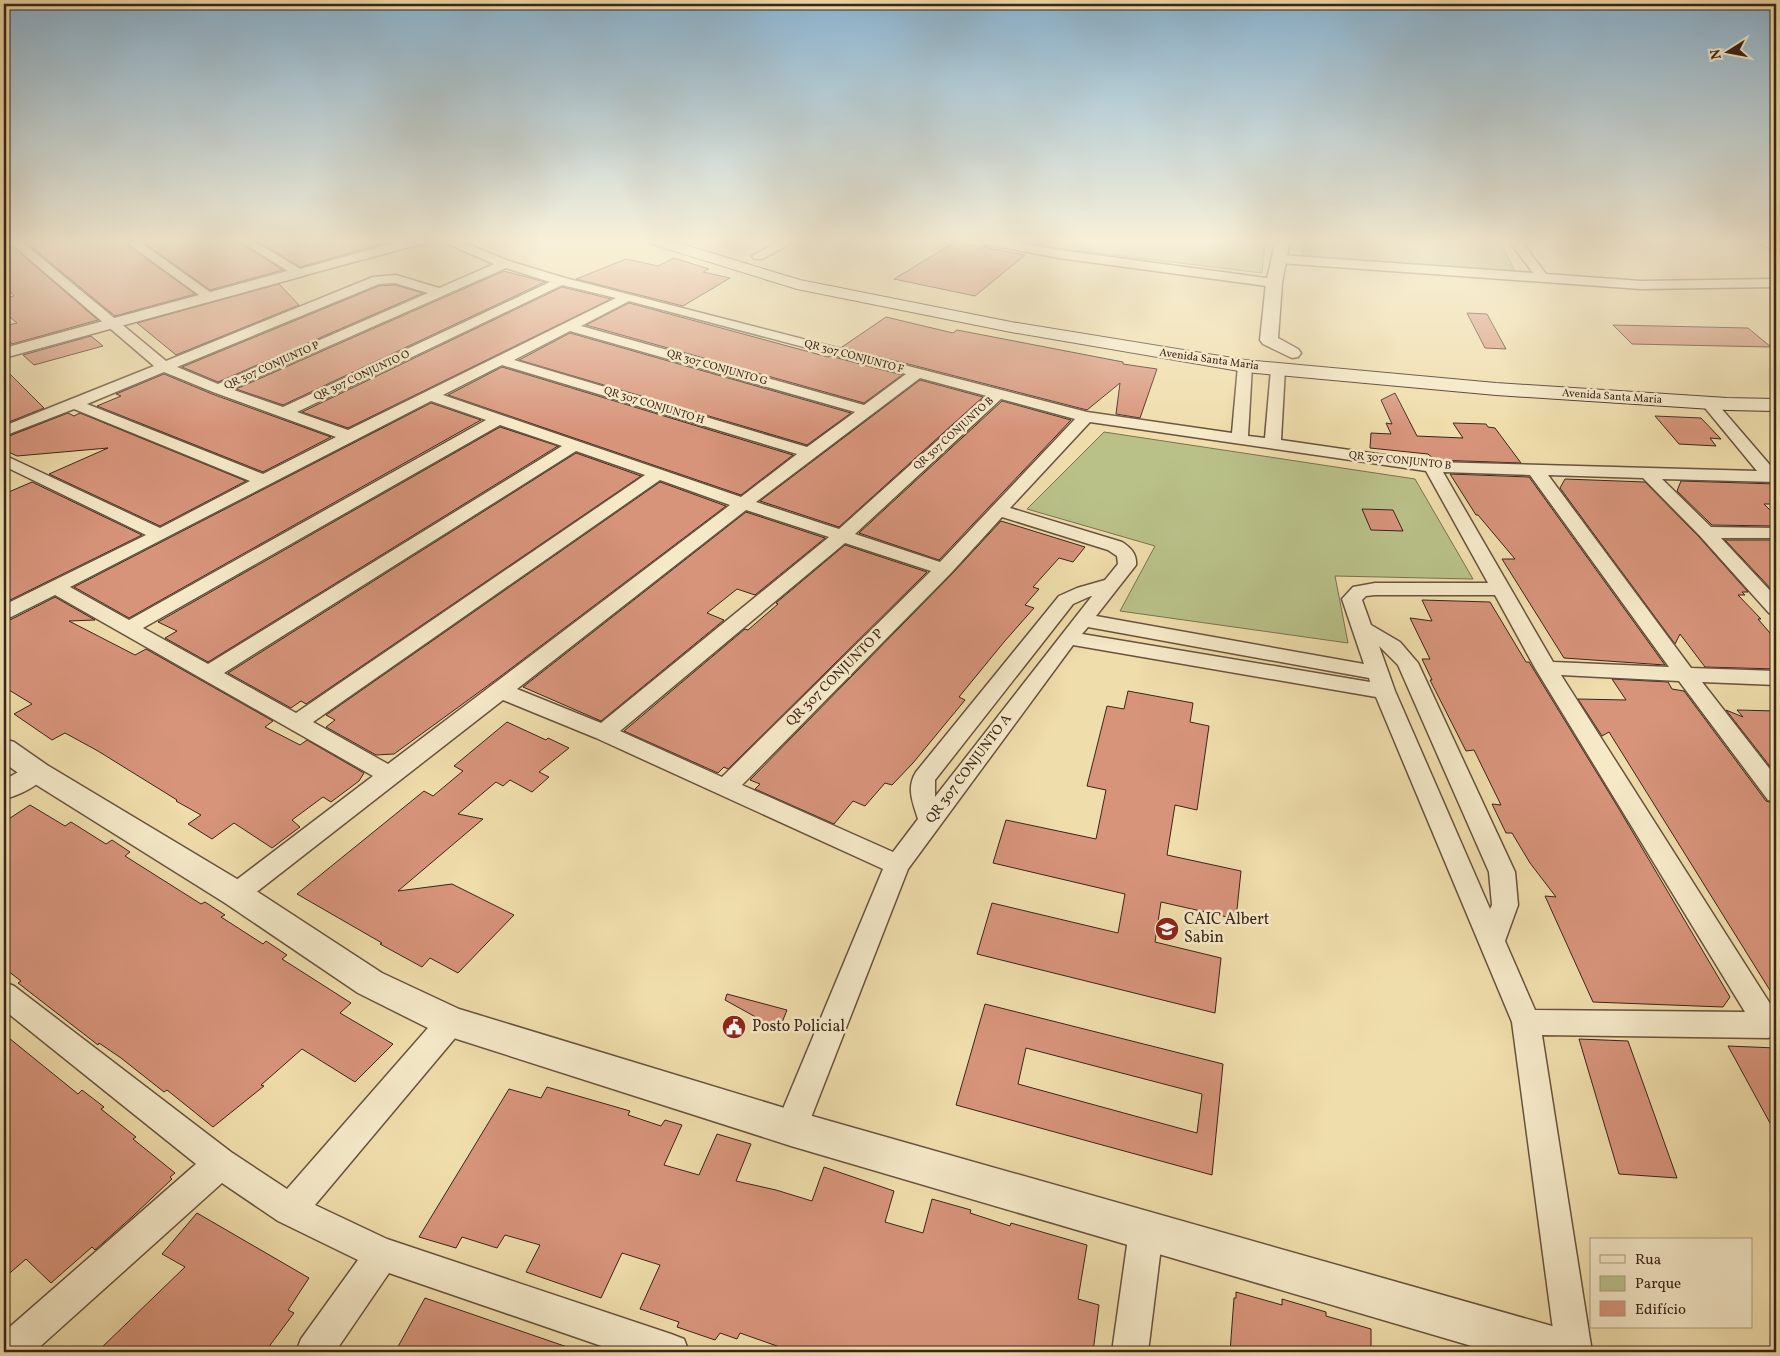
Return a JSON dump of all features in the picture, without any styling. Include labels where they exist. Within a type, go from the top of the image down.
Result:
[{"type":"main road","name":"Avenida Santa Maria","points":[[890,303],[970,320],[1255,351],[1292,353],[1495,381]]},
{"type":"main road","name":"Avenida Santa Maria","points":[[961,303],[1062,322],[1091,334],[1221,345]]},
{"type":"main road","points":[[970,320],[1051,329],[1062,322]]},
{"type":"main road","name":"Avenida Santa Maria","points":[[1255,351],[1278,369],[1495,381],[1709,403],[1776,405]]},
{"type":"main road","name":"Avenida Santa Maria","points":[[1536,384],[1660,382]]},
{"type":"street","points":[[89,303],[164,367],[218,389],[349,436]]},
{"type":"street","points":[[6,350],[187,303]]},
{"type":"street","points":[[4,431],[320,303]]},
{"type":"street","name":"QR 307 CONJUNTO P","points":[[218,389],[414,303]]},
{"type":"street","name":"QR 307 CONJUNTO O","points":[[285,412],[515,303]]},
{"type":"street","points":[[4,613],[160,535],[262,480],[615,303]]},
{"type":"street","name":"QR 307 CONJUNTO F","points":[[652,303],[997,394]]},
{"type":"street","points":[[1240,440],[1255,351],[1268,303]]},
{"type":"street","name":"QR 307 CONJUNTO G","points":[[567,326],[866,410]]},
{"type":"street","name":"QR 307 CONJUNTO H","points":[[500,360],[809,453]]},
{"type":"street","points":[[1273,445],[1278,369]]},
{"type":"street","points":[[236,894],[809,453],[917,373]]},
{"type":"street","name":"QR 307 CONJUNTO B","points":[[604,733],[842,536],[997,394],[1086,417],[1432,467],[1774,477]]},
{"type":"street","points":[[432,396],[745,504],[944,569],[1086,417]]},
{"type":"street","points":[[1709,403],[1774,477]]},
{"type":"street","points":[[74,404],[262,480]]},
{"type":"street","points":[[129,628],[499,419]]},
{"type":"street","points":[[208,673],[575,445]]},
{"type":"street","points":[[4,460],[160,535]]},
{"type":"street","points":[[1432,467],[1546,668],[1772,1025]]},
{"type":"street","points":[[1536,470],[1685,674],[1776,794]]},
{"type":"street","points":[[297,723],[658,474]]},
{"type":"street","points":[[1649,474],[1774,603]]},
{"type":"street","name":"QR 307 CONJUNTO A","points":[[791,1128],[897,864],[1068,638],[1127,565],[1128,559],[1125,552],[1116,546],[1000,511]]},
{"type":"street","points":[[1706,532],[1776,533]]},
{"type":"street","name":"QR 307 CONJUNTO P","points":[[726,787],[944,569]]},
{"type":"street","points":[[931,820],[922,796],[921,786],[924,778],[1066,600],[1084,592],[1111,584]]},
{"type":"street","points":[[55,587],[389,775]]},
{"type":"street","points":[[1501,590],[1375,589],[1360,591],[1352,599],[1381,682],[1526,1022],[1574,1352]]},
{"type":"street","points":[[1083,620],[1381,682]]},
{"type":"street","points":[[1361,628],[1384,639],[1398,650],[1408,663],[1502,872],[1504,904],[1492,942]]},
{"type":"street","points":[[1068,638],[1381,682]]},
{"type":"street","points":[[1546,668],[1776,678]]},
{"type":"street","points":[[502,691],[604,733],[897,864]]},
{"type":"street","points":[[4,749],[37,772],[236,894],[370,983],[451,1022],[791,1128],[1566,1352]]},
{"type":"street","points":[[4,791],[37,772]]},
{"type":"street","points":[[4,994],[220,1163],[290,1210],[382,1254],[671,1352]]},
{"type":"street","points":[[290,1210],[451,1022]]},
{"type":"street","points":[[1526,1022],[1772,1025]]},
{"type":"street","points":[[8,1352],[220,1163]]},
{"type":"street","points":[[1130,1352],[1146,1231]]},
{"type":"street","points":[[314,1352],[382,1254]]},
{"type":"green space","points":[[1104,432],[1415,479],[1473,579],[1335,576],[1348,643],[1120,611],[1155,546],[1027,509]]},
{"type":"building","points":[[4,303],[79,303],[98,320],[12,344],[4,336],[4,326],[17,323],[4,312]]},
{"type":"building","points":[[100,303],[161,303],[115,316]]},
{"type":"building","points":[[209,303],[297,303],[299,305],[176,355],[137,323]]},
{"type":"building","points":[[337,303],[399,303],[218,382],[182,367]]},
{"type":"building","points":[[431,303],[500,303],[283,405],[236,389]]},
{"type":"building","points":[[528,303],[602,303],[348,428],[302,412]]},
{"type":"building","points":[[630,303],[902,375],[864,403],[586,325]]},
{"type":"building","points":[[672,303],[688,303],[683,306]]},
{"type":"building","points":[[1467,313],[1487,314],[1506,349],[1485,348]]},
{"type":"building","points":[[886,317],[953,333],[957,330],[1123,362],[1123,364],[1157,369],[1140,418],[1116,414],[1120,383],[1087,410],[842,347]]},
{"type":"building","points":[[1613,325],[1748,328],[1771,347],[1632,344]]},
{"type":"building","points":[[570,333],[851,413],[807,445],[519,360]]},
{"type":"building","points":[[91,336],[103,346],[34,365],[23,355]]},
{"type":"building","points":[[502,367],[793,455],[741,495],[448,395]]},
{"type":"building","points":[[4,368],[44,408],[4,424]]},
{"type":"building","points":[[164,374],[212,394],[331,437],[263,472],[97,406],[121,396],[116,394]]},
{"type":"building","points":[[920,380],[983,397],[839,527],[760,501]]},
{"type":"building","points":[[1395,393],[1417,436],[1463,438],[1453,423],[1486,424],[1488,427],[1495,428],[1521,463],[1435,460],[1428,454],[1370,448],[1371,433],[1391,434],[1386,423],[1392,424],[1381,400]]},
{"type":"building","points":[[1002,401],[1071,420],[939,560],[859,533]]},
{"type":"building","points":[[431,403],[481,420],[129,618],[74,587]]},
{"type":"building","points":[[68,413],[74,416],[80,413],[246,481],[160,526],[49,474],[108,448],[17,456],[4,450],[4,438]]},
{"type":"building","points":[[1655,416],[1701,418],[1721,439],[1710,438],[1716,446],[1679,444]]},
{"type":"building","points":[[500,427],[558,446],[208,662],[165,638],[177,631],[158,622]]},
{"type":"building","points":[[576,453],[641,476],[306,704],[301,701],[291,708],[228,673]]},
{"type":"building","points":[[1450,474],[1529,477],[1665,665],[1564,658],[1502,559],[1515,559],[1476,515]]},
{"type":"building","points":[[1565,479],[1645,482],[1699,537],[1748,592],[1742,592],[1745,595],[1738,595],[1761,619],[1758,619],[1776,640],[1776,669],[1705,667],[1680,634],[1675,644],[1560,488]]},
{"type":"building","points":[[1681,481],[1776,484],[1776,504],[1764,504],[1776,516],[1776,526],[1712,525],[1677,491]]},
{"type":"building","points":[[32,482],[142,535],[4,603],[4,494]]},
{"type":"building","points":[[660,482],[726,506],[501,676],[394,754],[376,755],[326,727],[335,720],[326,715]]},
{"type":"building","points":[[1362,509],[1393,510],[1403,531],[1371,530]]},
{"type":"building","points":[[746,512],[825,538],[755,595],[737,589],[707,613],[724,620],[601,721],[523,687]]},
{"type":"building","points":[[1001,521],[1085,547],[1073,562],[1059,558],[1033,587],[1039,589],[1025,605],[1034,608],[959,697],[965,700],[913,763],[892,785],[885,783],[865,806],[853,801],[834,824],[755,789],[760,784],[750,780],[952,574]]},
{"type":"building","points":[[1725,540],[1776,540],[1776,593],[1774,592]]},
{"type":"building","points":[[845,545],[927,572],[728,769],[724,767],[718,773],[624,731],[745,629],[748,630],[778,604],[776,603]]},
{"type":"building","points":[[55,597],[95,620],[69,621],[135,655],[146,649],[273,721],[265,727],[300,745],[307,740],[364,773],[359,781],[331,802],[323,797],[292,820],[300,827],[272,848],[234,823],[212,839],[188,824],[201,815],[98,751],[65,733],[52,740],[14,714],[32,704],[4,687],[4,621],[12,619]]},
{"type":"building","points":[[1422,600],[1490,602],[1619,809],[1730,997],[1723,1007],[1593,1002],[1545,896],[1556,897],[1530,863],[1512,833],[1506,833],[1492,804],[1501,805],[1474,750],[1466,751],[1430,680],[1432,680],[1422,659],[1430,659],[1410,618],[1432,621]]},
{"type":"building","points":[[1612,679],[1668,682],[1672,689],[1684,691],[1766,801],[1776,804],[1776,1000],[1609,732],[1602,736],[1578,699],[1626,700]]},
{"type":"building","points":[[1128,691],[1193,703],[1190,722],[1209,726],[1197,810],[1175,805],[1167,855],[1241,871],[1236,919],[1161,902],[1155,942],[1221,958],[1215,1013],[977,954],[992,903],[1118,933],[1125,894],[993,863],[1006,820],[1096,839],[1106,790],[1087,786],[1107,706],[1124,709]]},
{"type":"building","points":[[1726,710],[1743,717],[1737,710],[1776,711],[1776,774]]},
{"type":"building","points":[[507,722],[546,740],[548,738],[569,748],[539,772],[549,777],[532,792],[510,780],[503,786],[496,782],[458,814],[483,819],[398,891],[452,884],[514,915],[458,973],[430,958],[422,967],[297,894],[424,791],[433,796],[463,771],[454,766]]},
{"type":"building","points":[[30,805],[65,826],[71,822],[106,844],[112,840],[130,852],[125,856],[201,904],[205,902],[225,915],[221,917],[263,944],[266,941],[287,955],[282,959],[351,1003],[340,1013],[393,1044],[355,1082],[302,1049],[261,1085],[264,1086],[213,1127],[167,1090],[164,1092],[121,1058],[99,1043],[98,1045],[18,983],[21,981],[4,968],[4,822]]},
{"type":"building","points":[[727,994],[787,1010],[779,1030],[725,1000]]},
{"type":"building","points":[[985,1004],[1223,1064],[1212,1175],[956,1105]],"holes":[[[1026,1048],[1202,1094],[1197,1133],[1018,1084]]]},
{"type":"building","points":[[4,1034],[78,1094],[82,1090],[104,1107],[101,1109],[136,1137],[133,1139],[175,1173],[170,1177],[172,1179],[95,1250],[92,1247],[51,1283],[26,1259],[4,1278]]},
{"type":"building","points":[[1579,1039],[1628,1041],[1677,1178],[1619,1174]]},
{"type":"building","points":[[1728,1046],[1776,1048],[1776,1134]]},
{"type":"building","points":[[547,1087],[630,1111],[628,1115],[661,1126],[665,1120],[682,1125],[664,1165],[699,1175],[717,1134],[751,1144],[736,1181],[812,1201],[824,1167],[894,1191],[885,1222],[923,1233],[932,1199],[971,1210],[970,1213],[1010,1226],[1011,1223],[1087,1245],[1078,1299],[1099,1305],[1093,1352],[794,1352],[740,1333],[737,1339],[720,1333],[715,1340],[677,1327],[679,1322],[640,1309],[660,1265],[622,1253],[601,1298],[526,1272],[540,1245],[505,1235],[497,1248],[462,1237],[456,1248],[419,1237],[509,1089],[541,1098]]},
{"type":"building","points":[[197,1213],[309,1278],[288,1310],[294,1313],[265,1352],[97,1352],[185,1267],[162,1254]]},
{"type":"building","points":[[1236,1292],[1282,1305],[1282,1299],[1326,1312],[1326,1316],[1371,1329],[1371,1352],[1230,1352]]},
{"type":"building","points":[[425,1298],[573,1349],[573,1352],[395,1352]]},
{"type":"place","name":"CAIC Albert Sabin","points":[[1167,929]]},
{"type":"place","name":"Posto Policial","points":[[734,1027]]}]
